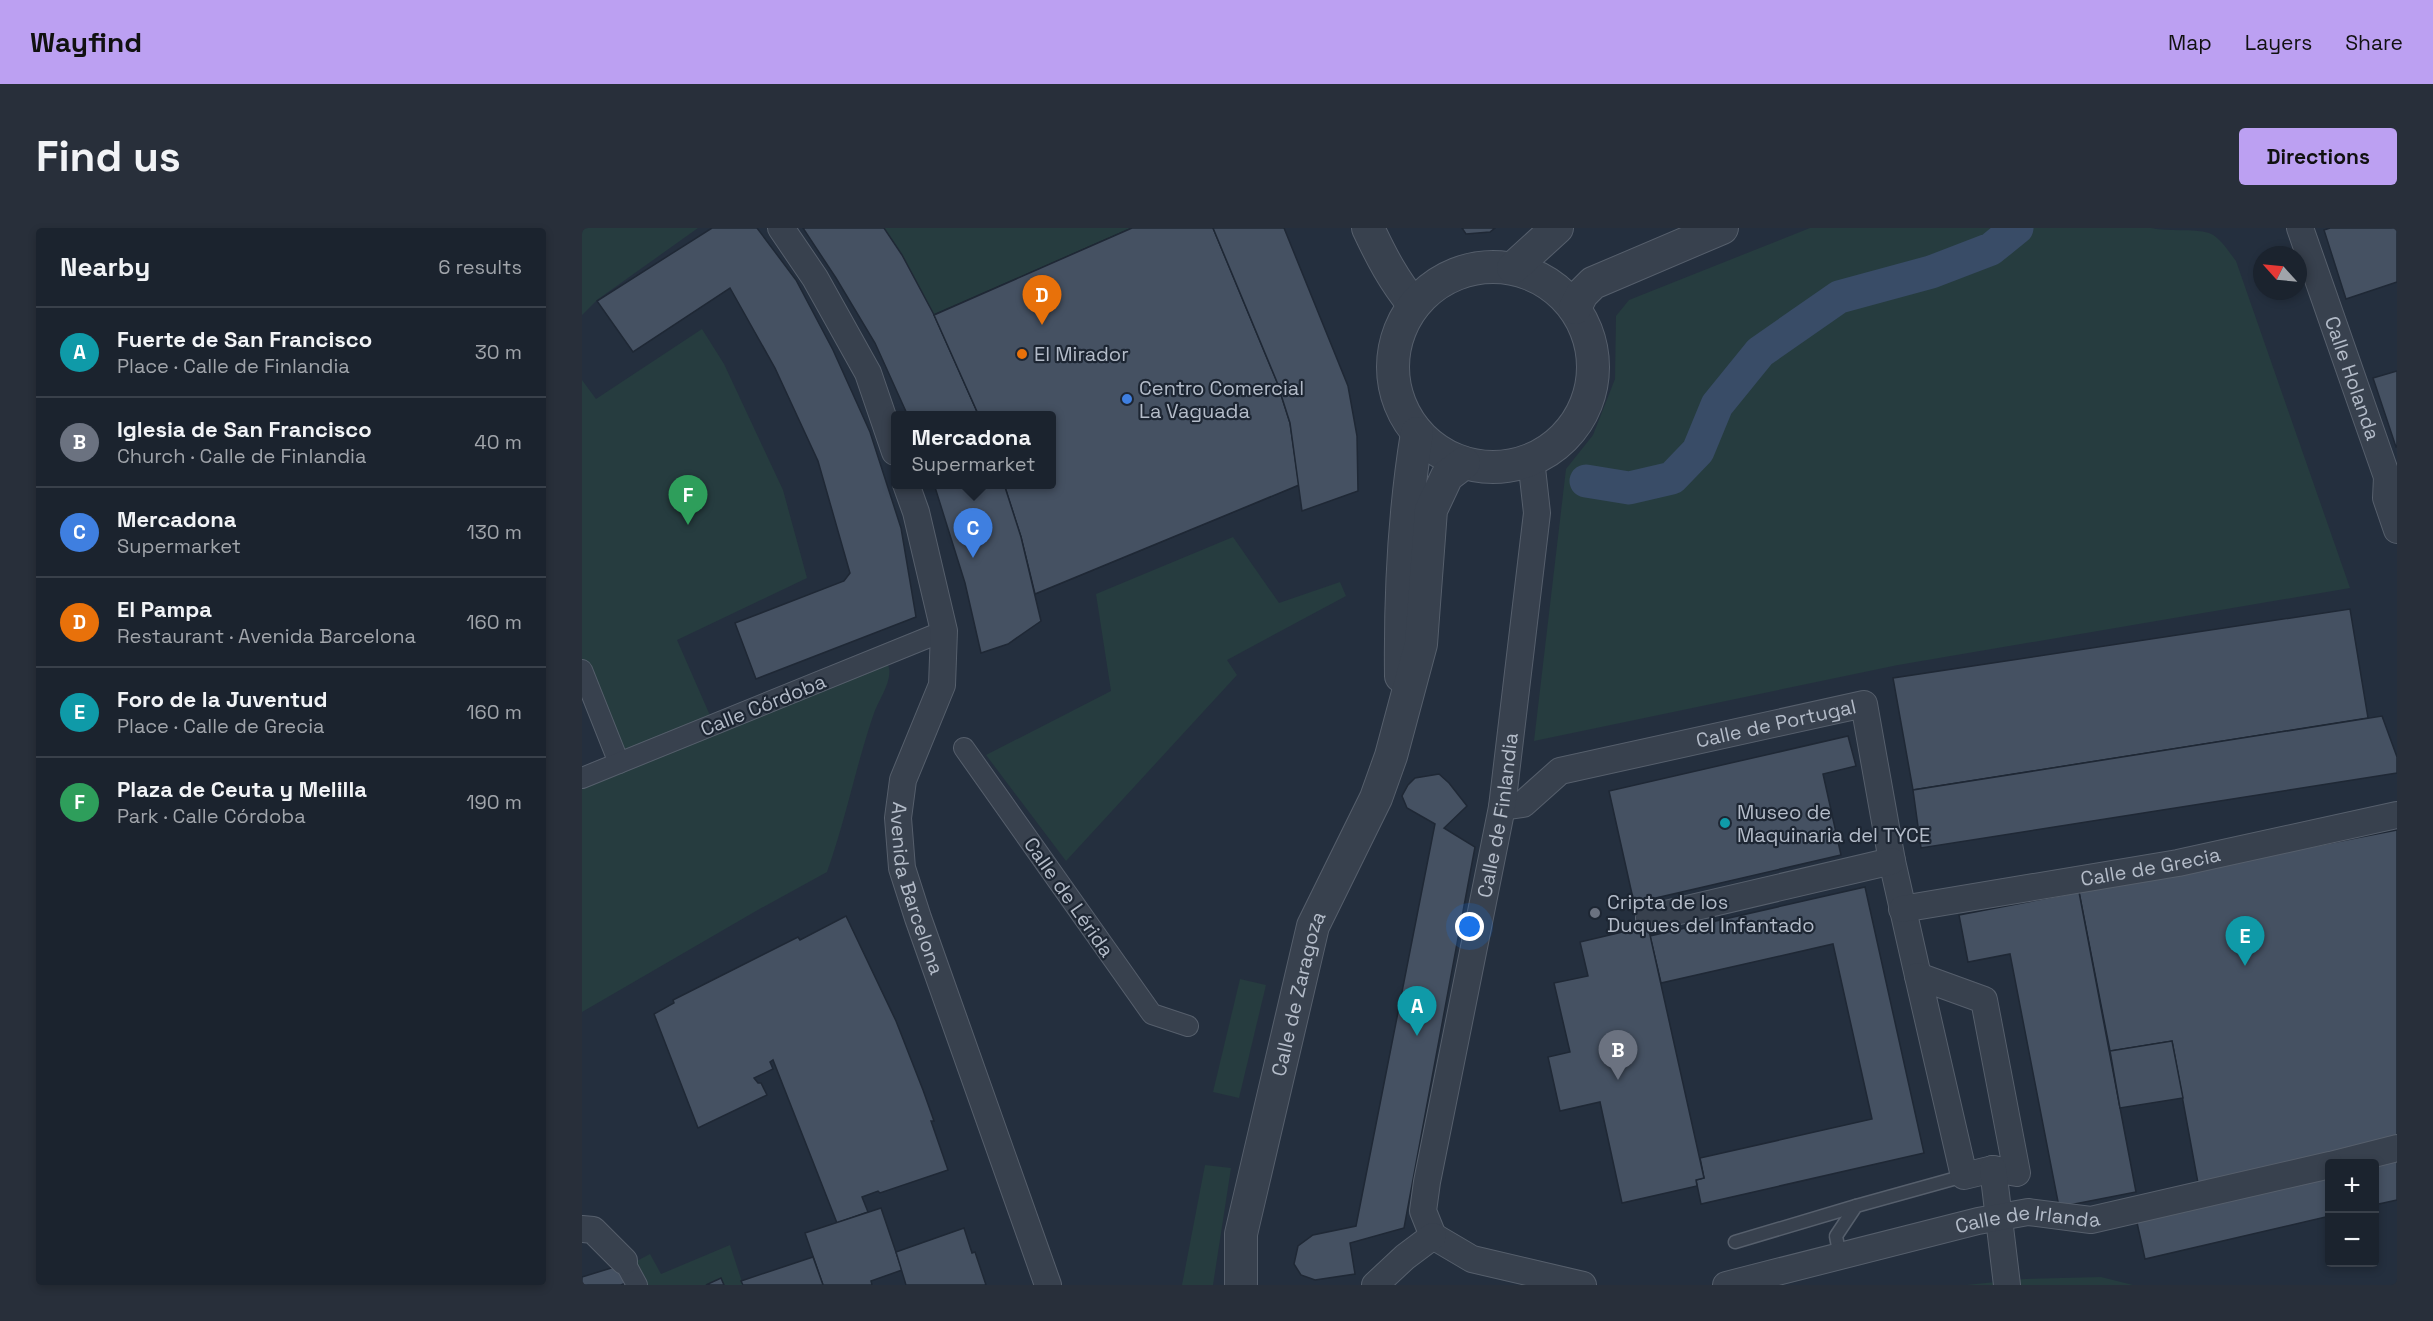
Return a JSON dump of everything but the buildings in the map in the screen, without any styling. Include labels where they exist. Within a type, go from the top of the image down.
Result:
[{"type":"street","points":[[781,228],[815,279],[868,373],[891,440]]},
{"type":"street","points":[[1368,228],[1398,287],[1414,305]]},
{"type":"street","points":[[1513,268],[1557,228]]},
{"type":"street","points":[[1575,308],[1582,294],[1593,283],[1722,228]]},
{"type":"street","name":"Calle Holanda","points":[[2300,228],[2392,475],[2386,498],[2397,530]]},
{"type":"street","points":[[1485,266],[1513,268],[1535,276],[1555,288],[1575,308],[1587,333],[1593,366],[1587,398],[1575,424],[1556,445],[1531,459],[1509,466],[1486,467],[1464,463],[1438,451],[1417,433],[1402,410],[1394,384],[1393,356],[1400,329],[1414,305],[1434,286],[1458,273],[1485,266]]},
{"type":"street","name":"Calle de Zaragoza","points":[[1401,716],[1400,630],[1410,479],[1417,433]]},
{"type":"street","name":"Calle de Finlandia","points":[[1433,1236],[1423,1211],[1426,1182],[1502,807],[1537,513],[1531,459]]},
{"type":"street","name":"Calle de Zaragoza","points":[[1241,1285],[1241,1234],[1313,926],[1376,798],[1391,756],[1421,644],[1431,510],[1447,476],[1464,463]]},
{"type":"street","name":"Avenida Barcelona","points":[[908,489],[916,512],[944,631],[942,685],[903,780],[898,818],[902,868],[1048,1285]]},
{"type":"street","name":"Calle Córdoba","points":[[582,778],[944,631]]},
{"type":"street","points":[[582,670],[619,763]]},
{"type":"street","name":"Calle de Portugal","points":[[1502,807],[1523,804],[1560,771],[1864,704],[1902,909],[1964,1176]]},
{"type":"street","name":"Calle de Lérida","points":[[964,748],[1152,1014],[1188,1026]]},
{"type":"street","name":"Calle de Grecia","points":[[1902,909],[2178,863],[2397,815]]},
{"type":"street","points":[[1649,918],[1892,861]]},
{"type":"street","points":[[1918,976],[1984,1000],[2018,1173],[1993,1169],[1964,1176]]},
{"type":"street","points":[[2354,1159],[2397,1148]]},
{"type":"street","name":"Calle de Irlanda","points":[[1726,1285],[1999,1217],[2028,1212],[2091,1220],[2325,1166]]},
{"type":"street","points":[[1993,1169],[2007,1285]]},
{"type":"street","points":[[582,1229],[592,1230],[624,1261],[637,1285]]},
{"type":"street","points":[[1375,1285],[1405,1257],[1433,1236],[1472,1260],[1583,1285]]},
{"type":"lane","points":[[1735,1242],[1964,1176]]},
{"type":"lane","points":[[1840,1257],[1836,1236],[1856,1206]]},
{"type":"green space","points":[[582,228],[698,228],[597,300],[582,315]]},
{"type":"green space","points":[[884,228],[1132,228],[934,315],[902,255]]},
{"type":"green space","points":[[1810,228],[2151,228],[2196,231],[2213,235],[2236,261],[2350,588],[1898,665],[1534,741],[1566,469],[1593,435],[1615,379],[1616,316],[1629,300]]},
{"type":"green space","points":[[702,329],[724,364],[783,490],[807,578],[677,640],[712,720],[608,755],[582,694],[582,380],[596,399]]},
{"type":"green space","points":[[1233,537],[1279,603],[1340,582],[1346,596],[1227,660],[1237,675],[1066,861],[986,755],[1111,691],[1096,594]]},
{"type":"green space","points":[[876,664],[888,665],[889,676],[874,713],[827,872],[582,1012],[582,786]]},
{"type":"green space","points":[[1240,979],[1266,985],[1239,1098],[1213,1092]]},
{"type":"green space","points":[[1205,1165],[1231,1168],[1213,1285],[1182,1285]]},
{"type":"green space","points":[[730,1245],[743,1285],[724,1285],[721,1278],[706,1285],[646,1285],[635,1262],[650,1254],[661,1274]]},
{"type":"green space","points":[[2101,1277],[2133,1285],[1966,1285],[2025,1279]]},
{"type":"waterway","points":[[1586,481],[1629,488],[1672,478],[1698,451],[1717,405],[1760,352],[1839,297],[1931,272],[1991,249],[2017,228]]},
{"type":"place","name":"El Pampa","points":[[1042,325]]},
{"type":"place","name":"El Mirador","points":[[1022,354]]},
{"type":"place","name":"Centro Comercial La Vaguada","points":[[1127,399]]},
{"type":"place","name":"Plaza de Ceuta y Melilla","points":[[688,525]]},
{"type":"place","name":"Mercadona","points":[[973,558]]},
{"type":"place","name":"Museo de Maquinaria del TYCE","points":[[1725,823]]},
{"type":"place","name":"Cripta de los Duques del Infantado","points":[[1595,913]]},
{"type":"place","name":"Foro de la Juventud","points":[[2245,966]]},
{"type":"place","name":"Fuerte de San Francisco","points":[[1417,1036]]},
{"type":"place","name":"Iglesia de San Francisco","points":[[1618,1080]]}]
